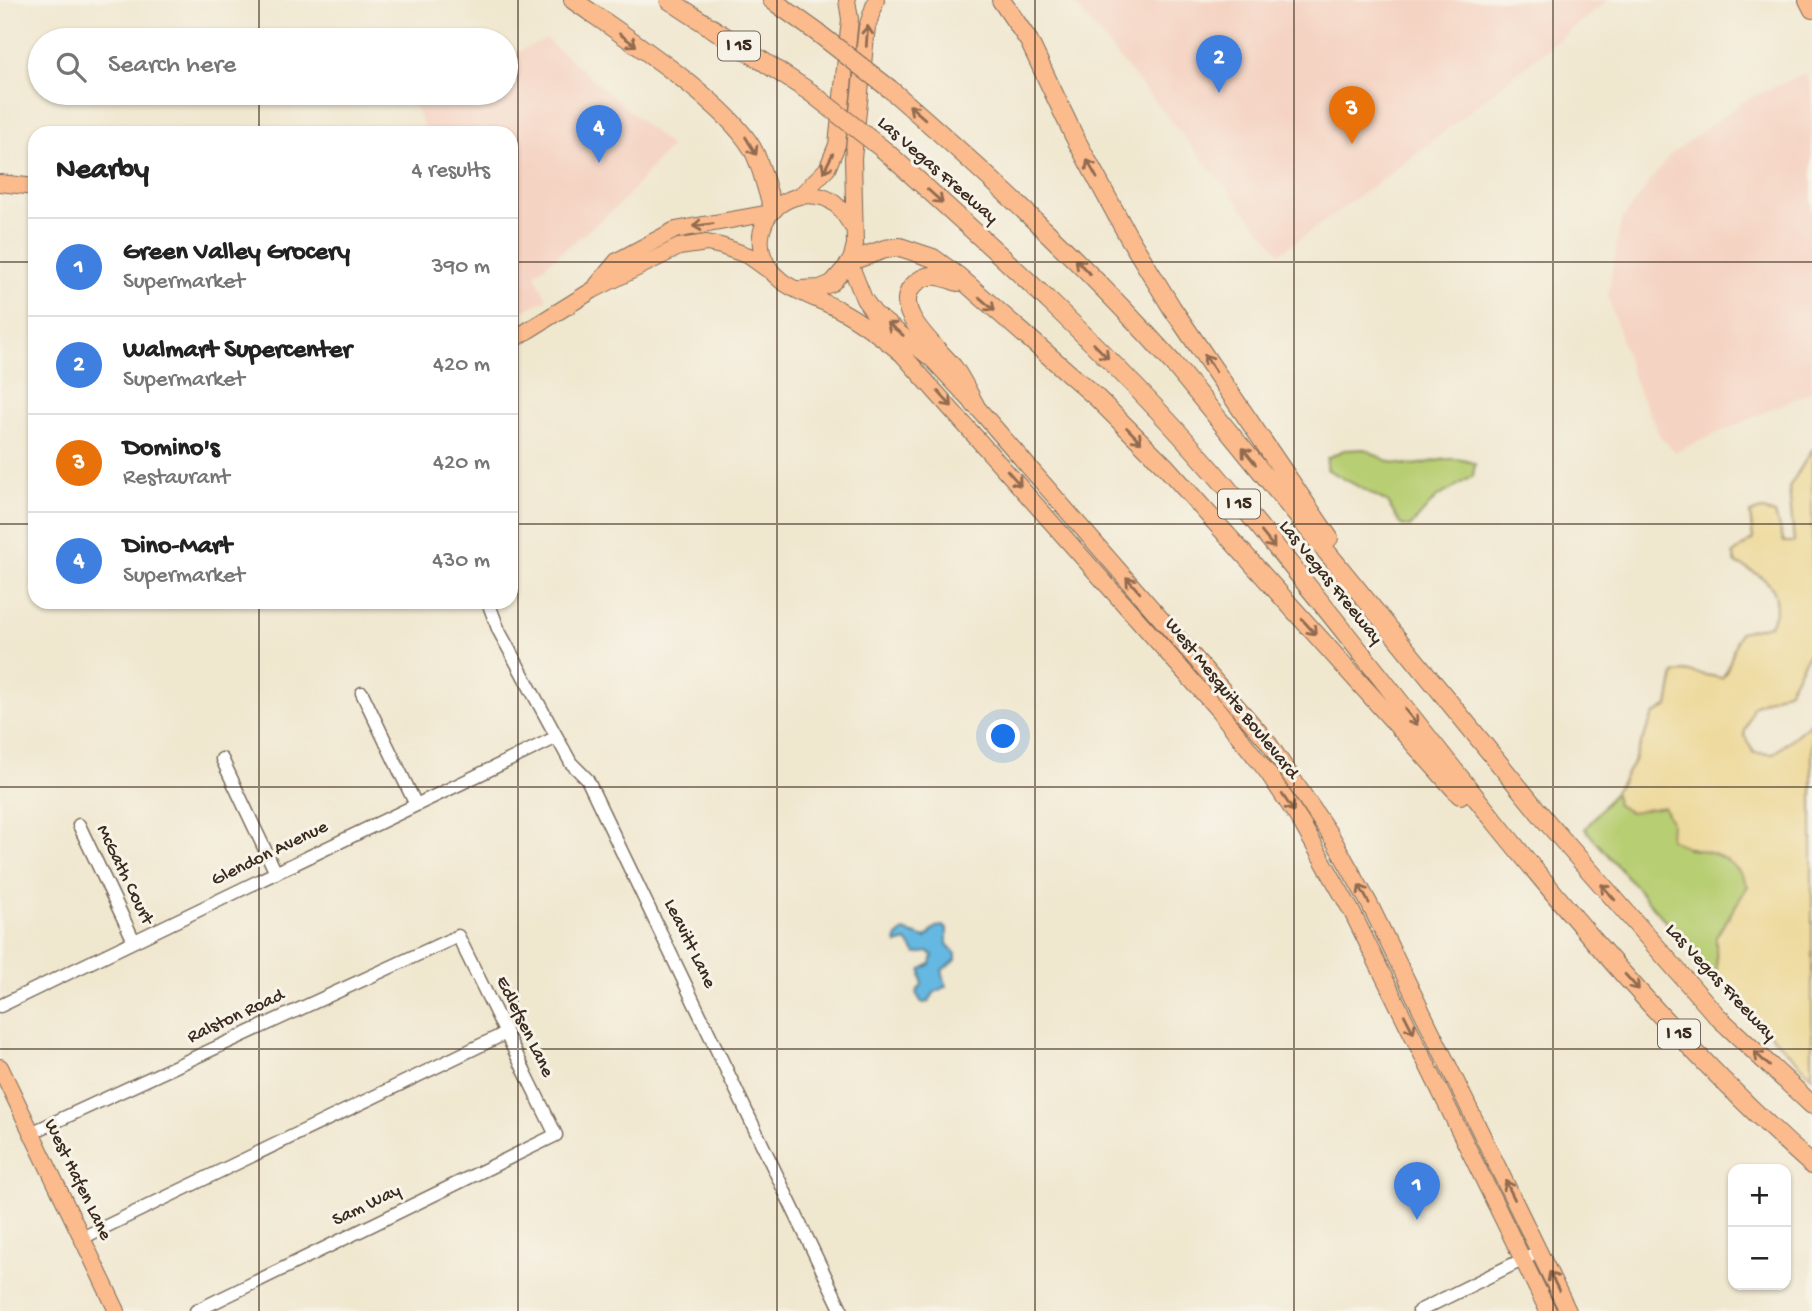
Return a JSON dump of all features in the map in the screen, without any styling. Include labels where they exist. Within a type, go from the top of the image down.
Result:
[{"type":"highway","points":[[573,0],[705,97],[736,127],[760,163],[772,211]]},
{"type":"highway","name":"Las Vegas Freeway","points":[[669,0],[810,92],[884,150],[1043,293],[1133,383],[1211,470],[1555,894],[1690,1047],[1812,1166]]},
{"type":"highway","name":"Las Vegas Freeway","points":[[772,0],[890,89],[969,158],[1119,302],[1172,362],[1546,821],[1717,1016],[1812,1105]]},
{"type":"highway","points":[[990,0],[1005,6],[1029,41],[1074,136],[1128,236],[1172,308],[1400,642]]},
{"type":"highway","points":[[851,262],[885,249],[908,249],[933,258],[1097,398],[1165,466],[1481,819],[1555,894]]},
{"type":"highway","points":[[965,284],[945,276],[923,278],[908,293],[906,304],[911,317],[954,369],[975,405]]},
{"type":"main road","points":[[593,290],[617,261],[675,230],[772,211],[795,197],[827,169],[837,145],[850,19],[847,0]]},
{"type":"main road","points":[[518,337],[593,290],[629,274],[662,253],[691,244],[721,246],[748,256],[793,288],[820,288],[837,280],[851,262],[855,244],[852,226],[853,158],[867,27],[876,0]]},
{"type":"main road","points":[[1807,0],[1812,10]]},
{"type":"main road","points":[[0,183],[28,186]]},
{"type":"main road","points":[[795,197],[822,197],[832,202],[841,208],[852,226]]},
{"type":"main road","points":[[770,271],[762,257],[760,242],[763,226],[772,211]]},
{"type":"main road","name":"West Mesquite Boulevard","points":[[851,262],[864,299],[874,313],[933,360],[975,405],[1247,716],[1296,782],[1333,839],[1369,903],[1568,1311]]},
{"type":"main road","name":"West Mesquite Boulevard","points":[[793,288],[840,310],[902,354],[1242,739],[1303,824],[1325,862],[1453,1114],[1548,1311]]},
{"type":"main road","name":"West Hafen Lane","points":[[0,1068],[117,1311]]},
{"type":"main road","points":[[1453,1114],[1478,1124]]},
{"type":"street","name":"Leavitt Lane","points":[[491,609],[499,631],[571,763],[586,779],[842,1311]]},
{"type":"street","points":[[362,693],[416,805]]},
{"type":"street","name":"Glendon Avenue","points":[[0,1006],[557,737]]},
{"type":"street","points":[[222,759],[276,873]]},
{"type":"street","name":"McGath Court","points":[[79,825],[134,941]]},
{"type":"street","name":"Edlefsen Lane","points":[[458,936],[556,1135]]},
{"type":"street","name":"Ralston Road","points":[[31,1133],[458,936]]},
{"type":"street","points":[[82,1238],[506,1033]]},
{"type":"street","name":"Sam Way","points":[[196,1311],[556,1135]]},
{"type":"street","points":[[1419,1311],[1540,1251]]},
{"type":"shaded area","points":[[1071,0],[1608,0],[1402,165],[1280,253]]},
{"type":"shaded area","points":[[546,39],[670,146],[621,203],[535,274],[547,299],[518,314],[518,126],[424,126],[414,105],[518,105],[518,52]]},
{"type":"shaded area","points":[[1805,73],[1812,90],[1812,391],[1675,452],[1660,436],[1633,378],[1608,296],[1621,221],[1670,155],[1744,101]]},
{"type":"green space","points":[[1366,449],[1399,464],[1460,460],[1475,464],[1473,476],[1436,498],[1410,527],[1401,525],[1387,502],[1326,469],[1327,458],[1344,450]]},
{"type":"green space","points":[[1615,792],[1617,805],[1664,807],[1687,849],[1724,858],[1737,869],[1748,886],[1716,937],[1717,980],[1585,829]]},
{"type":"sand","points":[[1812,450],[1812,647],[1789,690],[1753,706],[1744,734],[1754,753],[1773,754],[1812,722],[1812,1076],[1717,980],[1716,937],[1748,886],[1740,872],[1723,858],[1670,839],[1671,822],[1664,807],[1630,812],[1617,805],[1615,792],[1632,765],[1653,715],[1668,706],[1674,674],[1684,671],[1722,678],[1740,632],[1770,625],[1775,613],[1775,593],[1764,579],[1736,563],[1733,554],[1753,539],[1750,513],[1763,510],[1775,514],[1784,542],[1794,542],[1789,487]]},
{"type":"water","points":[[943,926],[947,929],[947,944],[956,954],[956,960],[942,970],[946,986],[934,993],[929,1002],[922,1003],[916,993],[922,984],[921,969],[931,964],[933,955],[928,952],[916,954],[907,941],[897,944],[896,938],[904,931],[926,938],[936,927]]},
{"type":"place","name":"Walmart Supercenter","points":[[1219,93]]},
{"type":"place","name":"Domino's","points":[[1352,144]]},
{"type":"place","name":"Dino-Mart","points":[[599,163]]},
{"type":"place","name":"Green Valley Grocery","points":[[1417,1220]]}]
